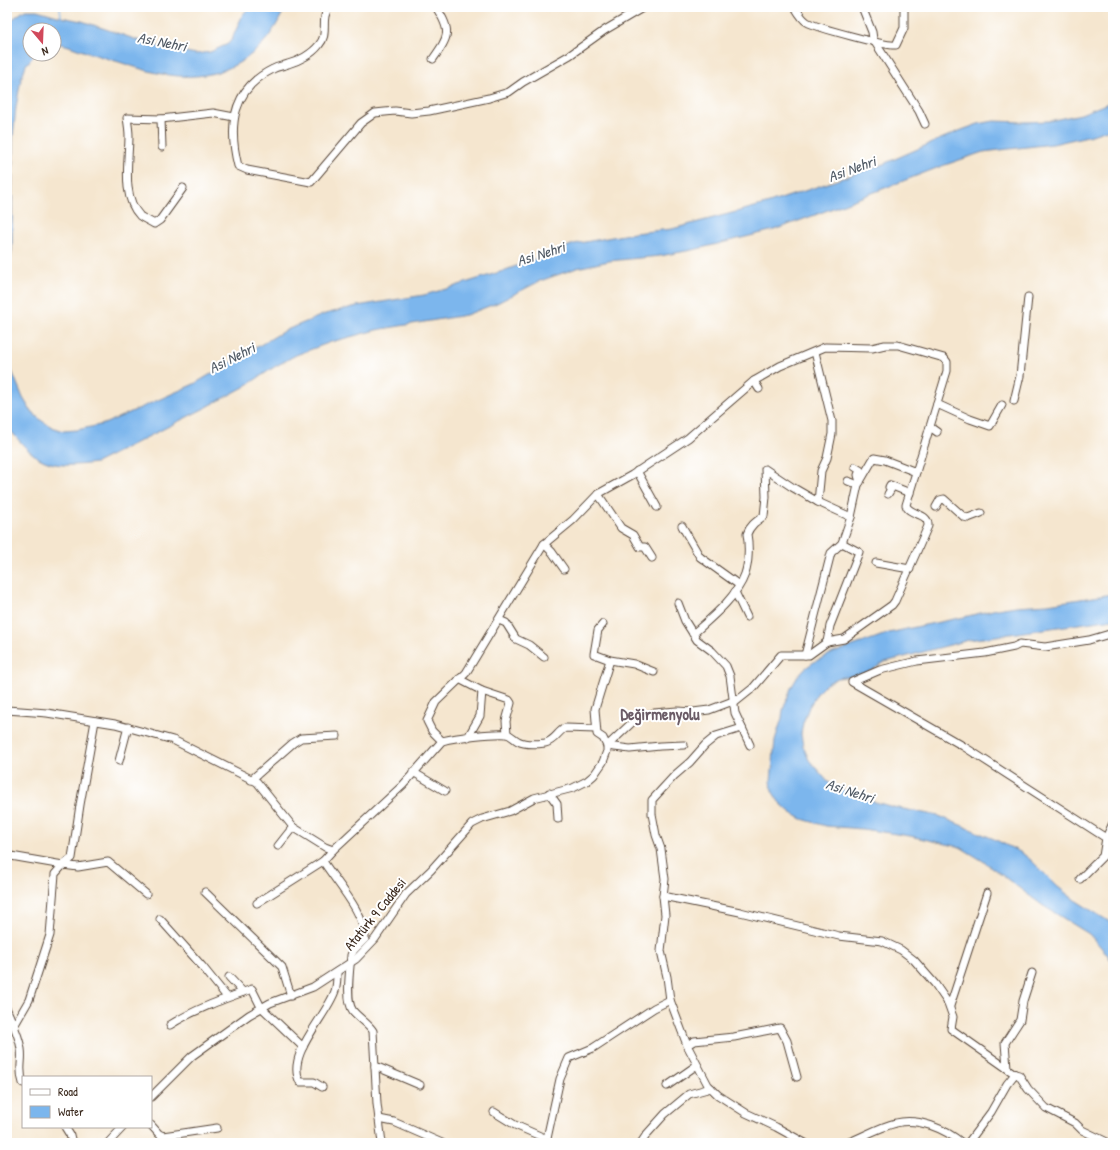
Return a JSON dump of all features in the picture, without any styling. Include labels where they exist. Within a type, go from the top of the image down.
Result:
[{"type":"street","points":[[328,7],[325,16],[325,32],[323,40],[318,46],[308,55],[289,64],[274,68],[262,75],[251,84],[243,94],[234,117],[232,134],[238,166],[247,170],[311,182],[361,123],[375,113],[395,111],[411,113],[429,111],[489,98],[509,92],[523,82],[570,55],[605,30],[644,7]]},
{"type":"street","points":[[432,59],[445,41],[448,29],[436,7]]},
{"type":"street","points":[[795,7],[806,22],[893,46],[896,45],[904,28],[904,8]]},
{"type":"street","points":[[862,7],[875,42],[925,124]]},
{"type":"street","points":[[183,188],[160,220],[154,224],[141,216],[129,193],[129,135],[127,118],[162,119],[213,113],[234,117]]},
{"type":"street","points":[[162,119],[162,147]]},
{"type":"street","points":[[1014,401],[1020,376],[1028,297]]},
{"type":"street","points":[[442,741],[432,731],[427,721],[436,702],[466,674],[544,544],[573,520],[598,494],[688,438],[754,381],[780,366],[825,347],[872,348],[884,345],[898,345],[944,358],[947,362],[947,367],[938,404],[906,505],[907,508],[924,517],[928,524],[910,569],[898,596],[892,605],[844,639],[828,642],[809,655],[781,655],[753,688],[733,702],[709,710],[654,713],[638,718],[607,746]]},
{"type":"street","points":[[815,352],[832,421],[832,434],[827,458],[821,471],[818,502]]},
{"type":"street","points":[[754,381],[759,389]]},
{"type":"street","points":[[938,404],[970,419],[990,426],[1002,406]]},
{"type":"street","points":[[930,427],[937,432]]},
{"type":"street","points":[[805,655],[831,553],[842,543],[851,516],[859,483],[874,458],[885,460],[916,472]]},
{"type":"street","points":[[855,467],[860,470],[858,475],[859,483]]},
{"type":"street","points":[[693,634],[715,615],[735,592],[745,573],[748,530],[764,516],[766,497],[765,469],[818,502],[851,516]]},
{"type":"street","points":[[637,471],[657,507]]},
{"type":"street","points":[[848,481],[859,483]]},
{"type":"street","points":[[888,494],[891,489],[889,487],[890,485],[910,493]]},
{"type":"street","points":[[598,494],[621,528],[633,535],[640,547],[645,548],[652,558]]},
{"type":"street","points":[[936,507],[940,500],[944,499],[964,517],[968,518],[981,513]]},
{"type":"street","points":[[682,526],[700,557],[739,585]]},
{"type":"street","points":[[828,642],[830,626],[859,552],[842,543]]},
{"type":"street","points":[[544,544],[552,552],[564,569]]},
{"type":"street","points":[[876,563],[910,569]]},
{"type":"street","points":[[735,592],[747,617]]},
{"type":"street","points":[[678,603],[685,621],[697,640],[712,651],[726,666],[730,676],[735,713],[750,744]]},
{"type":"street","points":[[499,620],[506,623],[516,639],[529,645],[544,657]]},
{"type":"street","points":[[603,624],[598,630],[594,653],[610,660],[634,664],[654,672]]},
{"type":"street","points":[[1080,878],[1110,849],[1106,838],[963,746],[852,682],[880,670],[917,661],[985,653],[1014,647],[1020,644],[1045,647],[1089,640],[1113,633]]},
{"type":"street","points":[[607,746],[603,738],[597,734],[595,709],[610,660]]},
{"type":"street","points":[[459,679],[482,691],[509,700],[511,703],[506,721],[507,734]]},
{"type":"street","points":[[468,737],[480,716],[482,691]]},
{"type":"street","points":[[7,710],[47,713],[115,724],[173,740],[257,782],[293,827],[325,847],[333,850]]},
{"type":"street","points":[[14,1026],[29,1000],[50,936],[55,874],[72,858],[95,721]]},
{"type":"street","points":[[119,761],[128,728]]},
{"type":"street","points":[[257,903],[323,861],[403,785],[442,741],[468,737],[509,734],[519,742],[530,744],[549,742],[565,728],[596,729]]},
{"type":"street","points":[[742,728],[716,736],[705,745],[652,800],[652,814],[656,835],[661,849],[665,879],[663,896],[665,915],[661,951],[667,977],[670,1000],[696,1065],[711,1088],[718,1095],[746,1113],[805,1143]]},
{"type":"street","points":[[251,780],[300,738],[337,736]]},
{"type":"street","points":[[607,746],[630,749],[684,745]]},
{"type":"street","name":"Atatürk 9 Caddesi","points":[[152,1096],[192,1056],[218,1036],[262,1007],[313,988],[351,963],[374,939],[406,894],[431,870],[472,824],[482,819],[510,810],[534,798],[577,786],[591,779],[606,756],[607,746]]},
{"type":"street","points":[[413,772],[444,791]]},
{"type":"street","points":[[549,793],[557,804],[558,819]]},
{"type":"street","points":[[1106,838],[1113,823]]},
{"type":"street","points":[[278,846],[293,827]]},
{"type":"street","points":[[7,856],[78,867],[108,862],[146,894]]},
{"type":"street","points":[[323,861],[361,918],[365,933],[365,939],[351,955],[349,991],[352,1010],[364,1023],[370,1027],[373,1032],[382,1143]]},
{"type":"street","points":[[205,892],[282,967],[291,996]]},
{"type":"street","points":[[950,1006],[987,892]]},
{"type":"street","points":[[663,896],[740,912],[839,936],[882,942],[901,950],[914,960],[935,984],[950,1006],[953,1017],[950,1029],[1015,1074],[1019,1075],[1028,1089],[1046,1108],[1075,1123],[1082,1130],[1109,1143]]},
{"type":"street","points":[[160,919],[228,997]]},
{"type":"street","points":[[322,1087],[314,1082],[300,1082],[296,1076],[298,1059],[307,1038],[336,990],[337,972]]},
{"type":"street","points":[[1007,1068],[1005,1043],[1020,1020],[1023,1000],[1032,973]]},
{"type":"street","points":[[229,977],[243,992]]},
{"type":"street","points":[[170,1025],[183,1016],[228,997],[252,989],[262,1007],[303,1047]]},
{"type":"street","points":[[494,1112],[514,1125],[546,1141],[560,1079],[569,1058],[593,1048],[654,1008],[670,1000]]},
{"type":"street","points":[[7,1010],[21,1048],[20,1068],[22,1078]]},
{"type":"street","points":[[687,1045],[694,1041],[734,1037],[780,1028],[787,1041],[797,1077]]},
{"type":"street","points":[[667,1086],[696,1065]]},
{"type":"street","points":[[375,1066],[420,1085]]},
{"type":"street","points":[[968,1143],[991,1112],[1007,1084],[1015,1074]]},
{"type":"street","points":[[641,1143],[646,1134],[665,1114],[689,1094],[711,1088]]},
{"type":"street","points":[[379,1119],[394,1122],[442,1143]]},
{"type":"street","points":[[847,1143],[898,1122],[913,1122],[937,1127],[962,1143]]},
{"type":"street","points":[[152,1126],[159,1134],[164,1136],[217,1128]]},
{"type":"street","points":[[66,1128],[70,1135],[72,1143]]},
{"type":"street","points":[[108,1143],[121,1128]]},
{"type":"water","points":[[250,7],[285,7],[277,24],[266,39],[254,52],[240,62],[224,70],[207,75],[188,76],[169,75],[150,71],[62,44],[62,22],[22,22],[22,62],[28,62],[21,79],[13,137],[12,250],[7,280],[7,24],[25,10],[37,10],[82,21],[155,46],[196,54],[210,52],[228,44],[232,39],[243,14]]},
{"type":"water","points":[[1113,101],[1113,128],[1092,135],[1053,144],[983,152],[942,166],[774,230],[697,249],[660,256],[609,261],[577,268],[540,281],[497,303],[466,315],[376,330],[331,342],[296,355],[244,387],[96,463],[66,465],[45,461],[27,449],[7,426],[7,359],[23,398],[31,411],[42,421],[63,431],[77,430],[104,424],[194,384],[284,331],[325,314],[357,306],[424,295],[446,289],[503,271],[574,244],[634,233],[672,229],[766,204],[881,165],[978,124],[994,121],[1049,121],[1081,114]]},
{"type":"water","points":[[1113,594],[1113,619],[969,640],[885,662],[872,670],[857,675],[838,678],[826,684],[818,692],[809,707],[803,723],[801,734],[803,746],[809,760],[828,782],[865,799],[893,807],[939,816],[994,839],[1022,853],[1058,887],[1075,900],[1113,924],[1113,964],[1107,954],[1089,934],[1042,905],[983,861],[960,847],[910,836],[862,829],[826,826],[802,819],[791,813],[779,802],[772,791],[771,781],[775,740],[783,710],[791,688],[798,676],[804,669],[814,662],[833,653],[889,633],[997,609],[1048,604]]},
{"type":"waterway","points":[[60,7],[61,17]]},
{"type":"district","name":"Değirmenyolu","points":[[660,714]]},
{"type":"water label","name":"Asi Nehri","points":[[162,42]]},
{"type":"water label","name":"Asi Nehri","points":[[852,169]]},
{"type":"water label","name":"Asi Nehri","points":[[541,254]]},
{"type":"water label","name":"Asi Nehri","points":[[232,358]]},
{"type":"water label","name":"Asi Nehri","points":[[850,791]]}]
